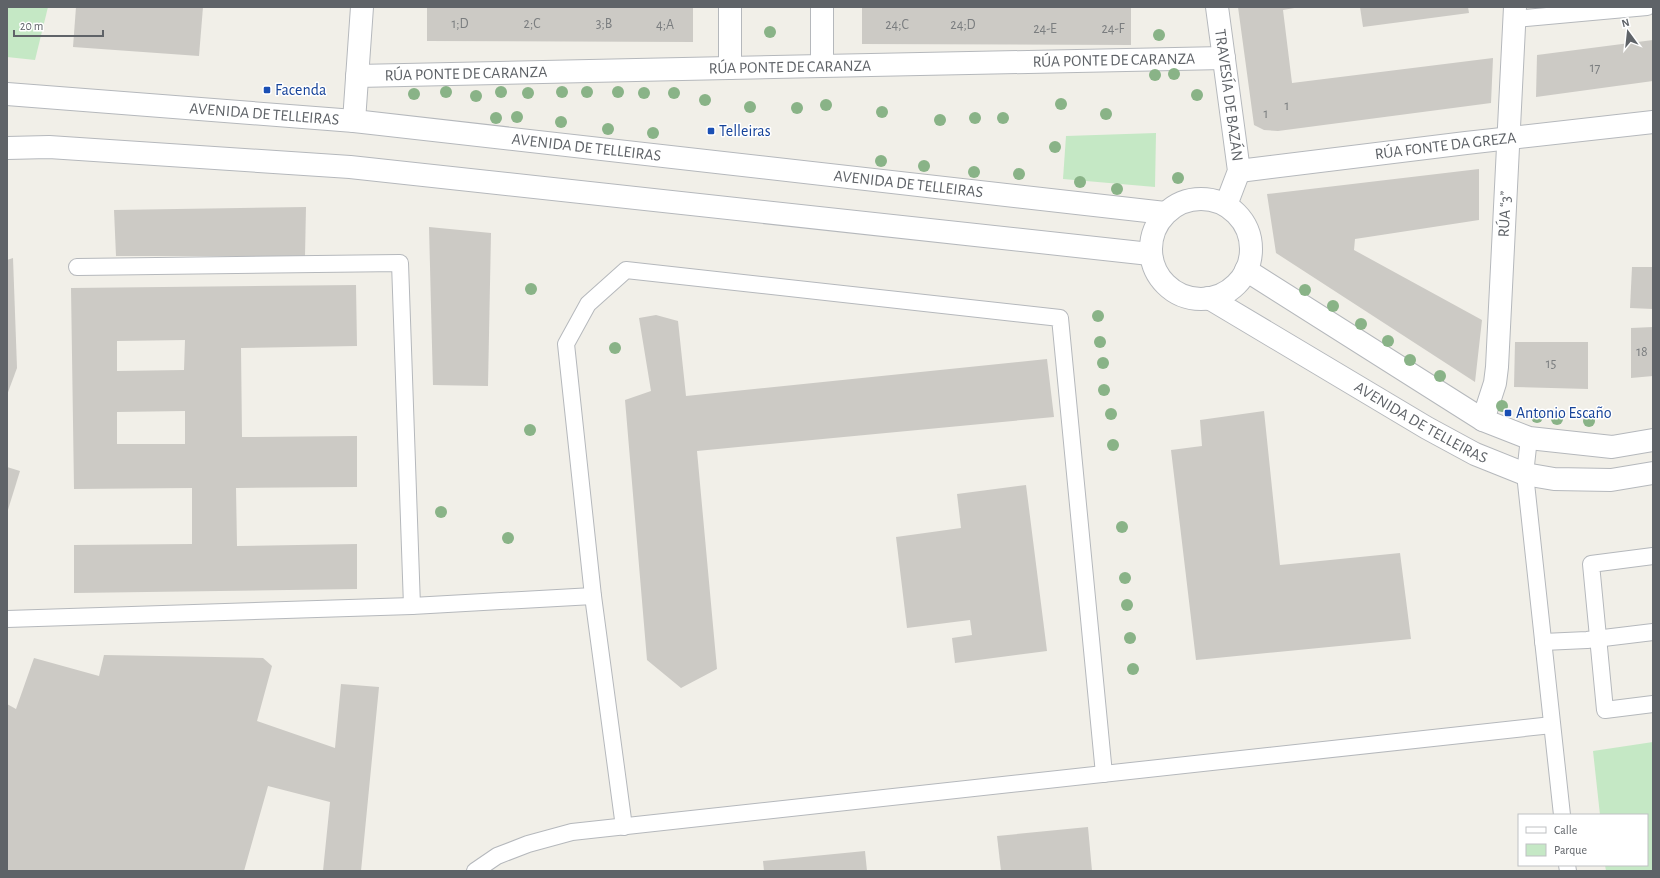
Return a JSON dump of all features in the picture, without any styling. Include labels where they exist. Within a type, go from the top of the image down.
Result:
[{"type":"street","points":[[354,121],[362,7]]},
{"type":"street","points":[[730,7],[730,68]]},
{"type":"street","points":[[822,7],[822,66]]},
{"type":"street","name":"TRAVESÍA DE BAZÁN","points":[[1217,7],[1239,171],[1226,205]]},
{"type":"street","name":"RÚA “3”","points":[[1483,420],[1495,383],[1497,367],[1514,13]]},
{"type":"street","name":"RÚA PONTE DE CARANZA","points":[[357,76],[1224,58]]},
{"type":"street","name":"AVENIDA DE TELLEIRAS","points":[[7,94],[354,121],[1165,213]]},
{"type":"street","name":"RÚA FONTE DA GREZA","points":[[1239,171],[1653,122]]},
{"type":"street","points":[[7,148],[49,147],[350,167],[1150,254]]},
{"type":"street","points":[[1194,199],[1210,199],[1226,205],[1238,215],[1246,227],[1250,241],[1250,255],[1246,270],[1237,283],[1224,293],[1209,298],[1192,299],[1177,293],[1164,283],[1155,270],[1150,254],[1151,239],[1156,225],[1165,213],[1177,204],[1194,199]]},
{"type":"street","name":"AVENIDA DE TELLEIRAS","points":[[1246,270],[1483,420],[1529,438],[1612,448],[1653,440]]},
{"type":"street","name":"AVENIDA DE TELLEIRAS","points":[[1209,298],[1428,428],[1475,454],[1525,474],[1554,479],[1611,480],[1653,473]]},
{"type":"lane","points":[[1514,13],[1647,7]]},
{"type":"lane","points":[[77,267],[400,263],[412,606]]},
{"type":"lane","points":[[624,827],[593,596],[566,344],[588,304],[626,270],[1060,318],[1104,774]]},
{"type":"lane","points":[[1529,438],[1525,474],[1562,814]]},
{"type":"lane","points":[[1653,556],[1591,564],[1605,710],[1653,704]]},
{"type":"lane","points":[[7,619],[412,606],[593,596]]},
{"type":"lane","points":[[1543,642],[1599,639],[1653,632]]},
{"type":"lane","points":[[475,871],[497,856],[528,844],[572,832],[1552,725]]},
{"type":"green space","points":[[7,7],[48,7],[35,60],[7,57]]},
{"type":"green space","points":[[1156,133],[1155,187],[1063,179],[1066,136]]},
{"type":"green space","points":[[1653,742],[1653,871],[1606,871],[1605,866],[1648,866],[1648,814],[1600,814],[1593,751]]},
{"type":"building","points":[[76,7],[203,7],[199,56],[73,47]]},
{"type":"building","points":[[427,7],[693,7],[693,42],[427,41]]},
{"type":"building","points":[[862,7],[1131,7],[1131,45],[862,44]]},
{"type":"building","points":[[1238,7],[1300,7],[1283,10],[1292,83],[1493,58],[1491,103],[1278,131],[1264,130],[1254,125]]},
{"type":"building","points":[[1360,7],[1468,7],[1469,13],[1363,27]]},
{"type":"building","points":[[1653,40],[1653,81],[1536,97],[1537,55]]},
{"type":"building","points":[[1479,169],[1479,220],[1355,239],[1354,250],[1482,320],[1475,382],[1276,253],[1267,194]]},
{"type":"building","points":[[306,207],[305,256],[116,256],[114,210]]},
{"type":"building","points":[[429,227],[491,233],[488,386],[433,385]]},
{"type":"building","points":[[13,258],[17,368],[7,395],[7,260]]},
{"type":"building","points":[[1632,267],[1653,267],[1653,309],[1630,308]]},
{"type":"building","points":[[356,285],[357,346],[241,348],[242,437],[357,436],[357,487],[236,488],[237,546],[357,544],[357,589],[74,593],[74,545],[192,544],[192,488],[74,489],[71,288]],"holes":[[[185,340],[184,370],[117,371],[117,341]],[[185,411],[185,444],[117,444],[117,412]]]},
{"type":"building","points":[[656,315],[678,321],[686,396],[1047,359],[1054,417],[697,451],[717,669],[681,688],[647,660],[625,400],[651,391],[639,318]]},
{"type":"building","points":[[1653,327],[1653,376],[1631,378],[1631,328]]},
{"type":"building","points":[[1515,342],[1588,342],[1588,389],[1514,387]]},
{"type":"building","points":[[1264,411],[1280,565],[1400,553],[1411,639],[1196,660],[1171,450],[1202,446],[1200,420]]},
{"type":"building","points":[[7,467],[20,471],[7,513]]},
{"type":"building","points":[[1026,485],[1047,651],[955,663],[952,638],[972,635],[970,620],[907,628],[896,537],[961,528],[957,494]]},
{"type":"building","points":[[104,655],[263,658],[272,666],[257,721],[335,748],[341,684],[379,687],[361,871],[323,871],[330,802],[268,786],[244,871],[7,871],[7,704],[16,709],[34,658],[99,676]]},
{"type":"building","points":[[1088,827],[1092,871],[1001,871],[997,836]]},
{"type":"building","points":[[865,851],[867,871],[764,871],[763,861]]},
{"type":"place","name":"Facenda","points":[[267,90]]},
{"type":"place","name":"Telleiras","points":[[711,131]]},
{"type":"place","name":"Antonio Escaño","points":[[1508,413]]}]
